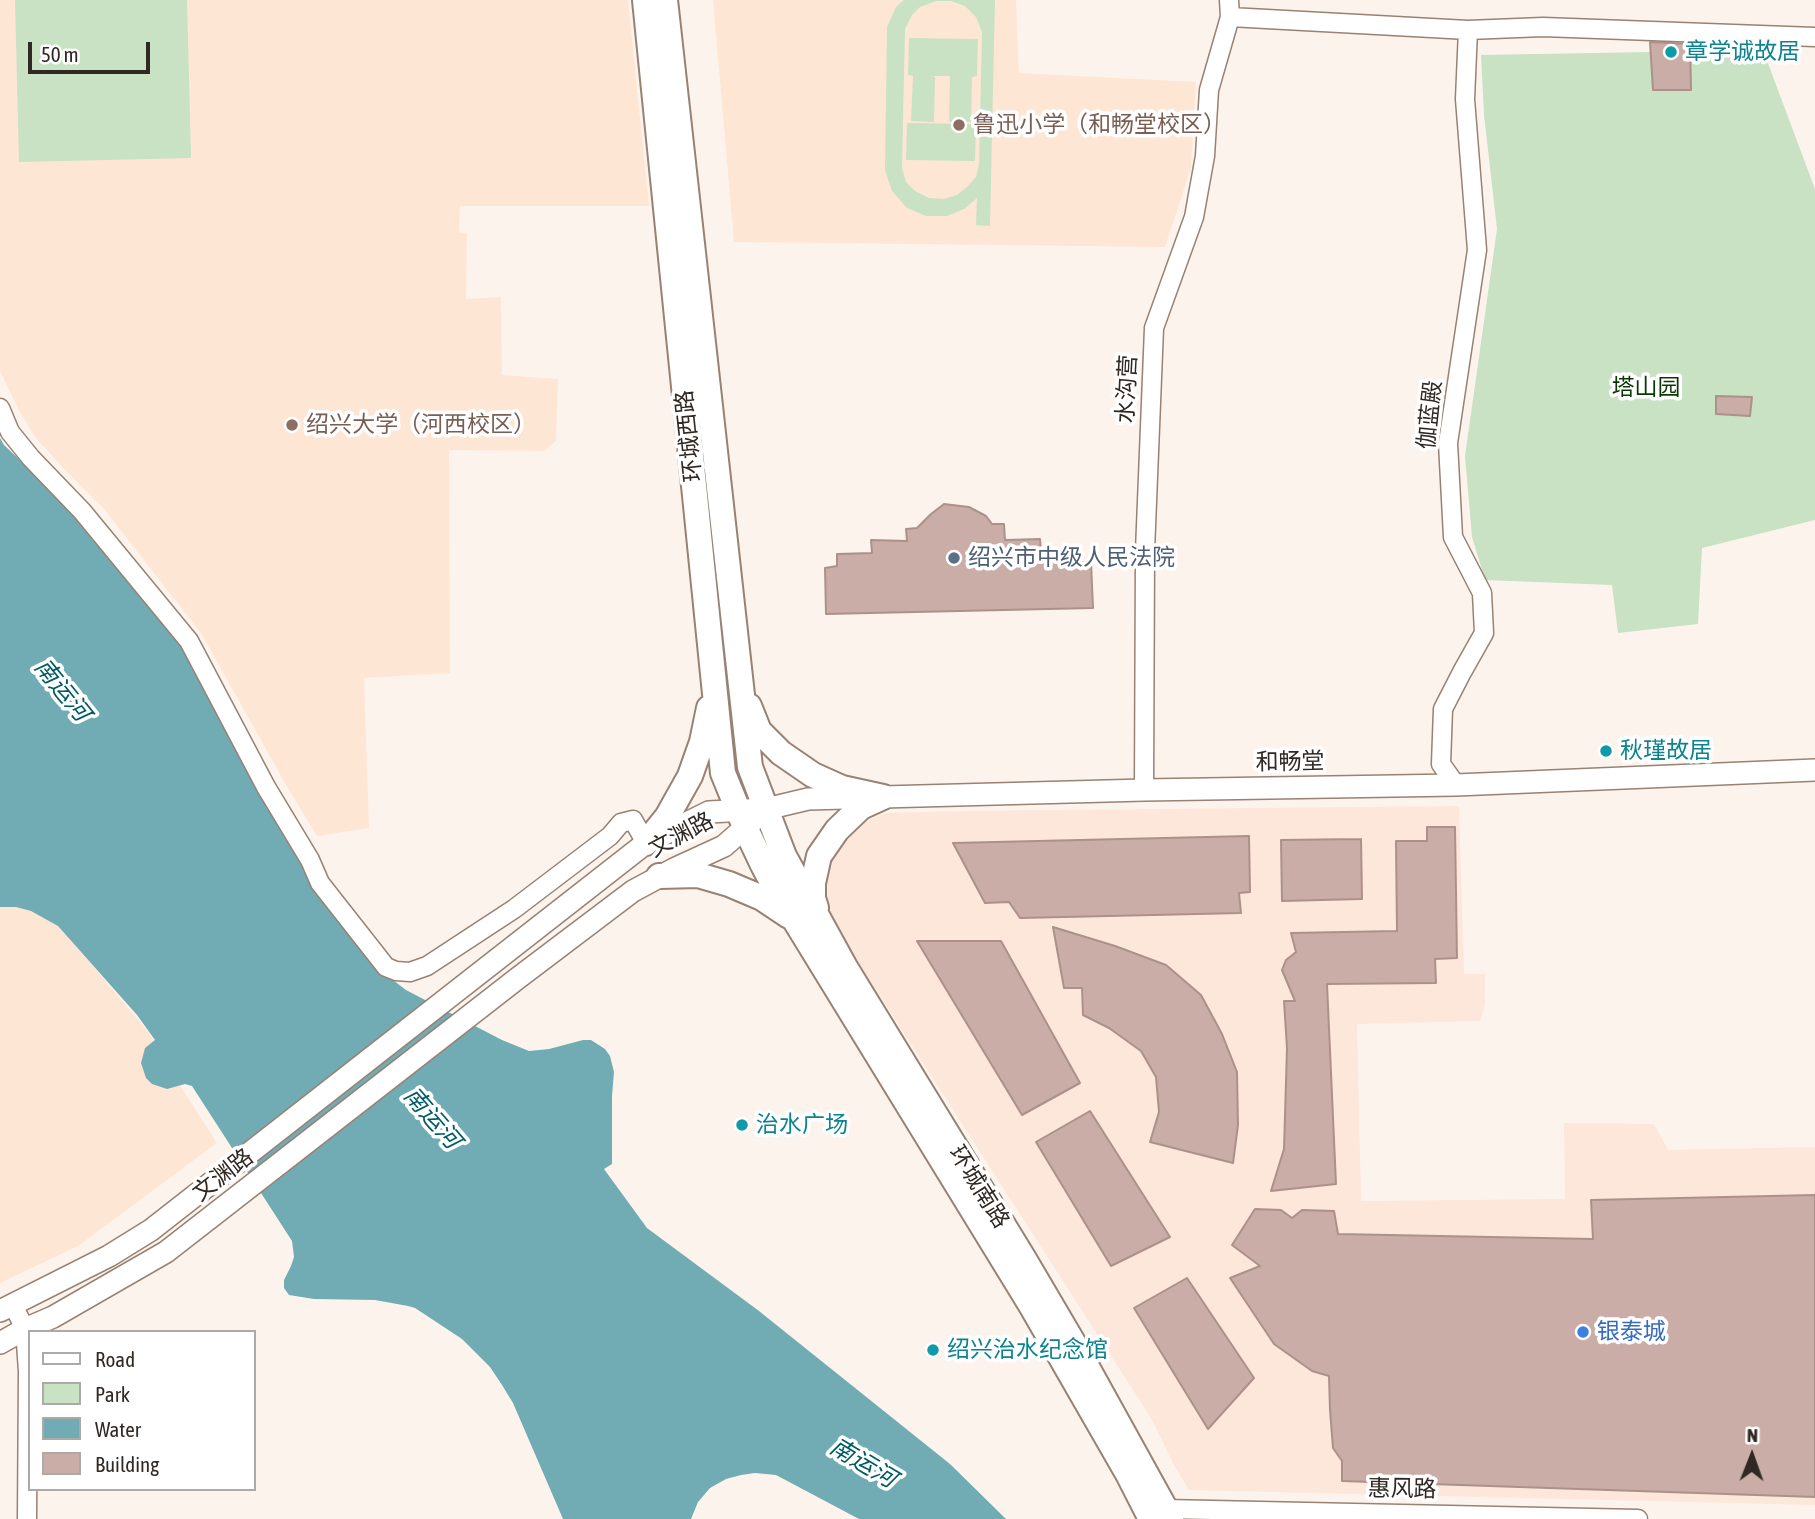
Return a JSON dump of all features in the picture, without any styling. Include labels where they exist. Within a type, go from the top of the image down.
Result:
[{"type":"main road","name":"环城西路","points":[[645,0],[723,773],[742,819],[773,860]]},
{"type":"main road","name":"环城西路","points":[[665,0],[750,766],[766,809],[773,860]]},
{"type":"main road","points":[[739,667],[748,704],[760,731],[781,753],[813,775],[842,788],[883,797]]},
{"type":"main road","points":[[646,843],[667,817],[690,776],[705,730],[713,669]]},
{"type":"main road","points":[[824,928],[813,898],[813,883],[819,856],[837,830],[861,807],[883,797]]},
{"type":"main road","name":"环城南路","points":[[773,860],[824,928],[1056,1314],[1162,1516]]},
{"type":"main road","name":"环城南路","points":[[773,860],[793,919],[1032,1307],[1128,1474],[1162,1516]]},
{"type":"main road","points":[[659,876],[698,876],[729,884],[762,898],[793,919]]},
{"type":"street","points":[[1229,9],[1468,30],[1543,27],[1815,37]]},
{"type":"street","name":"水沟营","points":[[1144,790],[1144,551],[1154,328],[1195,217],[1205,156],[1209,90],[1229,9]]},
{"type":"street","name":"伽蓝殿","points":[[1455,785],[1441,764],[1443,709],[1484,633],[1482,593],[1453,537],[1448,443],[1477,250],[1465,99],[1468,30]]},
{"type":"street","points":[[0,408],[10,432],[31,458],[82,511],[190,642],[266,787],[310,860],[320,883],[386,967],[410,972],[427,966],[514,909],[610,836],[621,823],[633,820],[646,843]]},
{"type":"street","name":"和畅堂","points":[[766,809],[808,799],[1455,785],[1815,770]]},
{"type":"street","name":"文渊路","points":[[0,1343],[53,1317],[166,1252],[633,891],[724,846],[742,819],[766,809]]},
{"type":"street","name":"文渊路","points":[[6,1308],[109,1256],[151,1230],[646,843],[709,812],[742,819]]},
{"type":"street","points":[[6,1308],[25,1329],[28,1371],[27,1519]]},
{"type":"street","name":"惠风路","points":[[1162,1516],[1638,1519]]},
{"type":"shaded area","name":"绍兴大学（河西校区）","points":[[0,0],[628,0],[649,206],[460,206],[459,232],[467,234],[466,299],[501,297],[502,375],[558,379],[556,441],[544,451],[449,450],[450,673],[364,678],[369,828],[317,836],[201,633],[104,509],[35,437],[0,371]]},
{"type":"shaded area","name":"鲁迅小学（和畅堂校区）","points":[[713,0],[1016,0],[1019,73],[1196,82],[1191,168],[1165,247],[734,242]]},
{"type":"shaded area","points":[[0,800],[48,913],[150,1034],[217,1143],[78,1246],[0,1283]]},
{"type":"shaded area","points":[[1459,806],[1464,974],[1485,974],[1485,1003],[1480,1021],[1357,1024],[1361,1201],[1565,1199],[1564,1123],[1654,1124],[1668,1150],[1815,1147],[1815,1505],[1189,1490],[1151,1418],[835,926],[819,885],[832,851],[850,827],[886,813]]},
{"type":"green space","points":[[15,0],[187,0],[191,158],[19,162]]},
{"type":"green space","points":[[904,0],[995,0],[990,226],[976,225],[977,198],[964,209],[947,216],[926,216],[907,208],[892,191],[885,170],[887,27],[896,7]],"holes":[[[936,1],[951,1],[965,6],[976,17],[982,32],[979,165],[976,177],[957,195],[944,199],[929,198],[915,191],[906,182],[902,168],[905,29],[912,15],[920,7]]]},
{"type":"green space","points":[[909,38],[978,39],[977,76],[972,77],[971,122],[949,122],[950,76],[932,76],[935,77],[934,122],[911,121],[913,76],[908,75]]},
{"type":"green space","name":"塔山园","points":[[1763,50],[1815,189],[1815,520],[1702,548],[1698,624],[1618,633],[1612,585],[1485,580],[1472,537],[1465,456],[1497,229],[1484,115],[1481,55]]},
{"type":"green space","points":[[907,123],[976,124],[975,161],[906,160]]},
{"type":"water","name":"南运河","points":[[0,438],[4,445],[82,519],[183,640],[312,883],[385,974],[406,990],[502,1040],[529,1051],[583,1040],[591,1040],[605,1049],[610,1056],[614,1072],[612,1164],[604,1169],[647,1228],[759,1311],[950,1464],[1006,1519],[859,1519],[776,1475],[755,1473],[726,1479],[710,1488],[698,1502],[691,1519],[563,1519],[513,1403],[490,1367],[462,1339],[408,1306],[375,1300],[314,1299],[289,1295],[284,1288],[284,1280],[294,1257],[292,1241],[192,1086],[185,1084],[167,1089],[152,1084],[146,1078],[141,1063],[145,1048],[155,1040],[137,1015],[58,926],[31,911],[0,907]]},
{"type":"building","name":"章学诚故居","points":[[1650,42],[1690,44],[1691,90],[1653,90]]},
{"type":"building","points":[[1716,396],[1752,397],[1750,416],[1716,414]]},
{"type":"building","name":"绍兴市中级人民法院","points":[[944,504],[969,507],[986,516],[992,524],[1004,524],[1005,540],[1040,539],[1041,552],[1070,553],[1070,563],[1091,562],[1093,608],[826,614],[825,568],[837,566],[837,554],[872,553],[871,540],[907,541],[906,529],[917,528]]},
{"type":"building","points":[[1427,827],[1455,827],[1457,958],[1435,959],[1436,983],[1327,984],[1336,1184],[1271,1191],[1284,1149],[1287,1048],[1284,1001],[1295,1001],[1282,970],[1286,960],[1296,952],[1291,933],[1397,931],[1396,841],[1427,841]]},
{"type":"building","points":[[1249,836],[1250,892],[1239,893],[1241,913],[1020,918],[1009,902],[985,903],[953,843]]},
{"type":"building","points":[[1361,839],[1362,899],[1282,901],[1281,840]]},
{"type":"building","points":[[1053,927],[1166,965],[1201,995],[1222,1034],[1237,1072],[1238,1125],[1233,1163],[1150,1142],[1159,1112],[1156,1077],[1141,1051],[1109,1028],[1083,1015],[1082,988],[1064,988]]},
{"type":"building","points":[[917,941],[1001,941],[1080,1083],[1022,1115]]},
{"type":"building","points":[[1090,1111],[1170,1237],[1111,1266],[1036,1142]]},
{"type":"building","points":[[1815,1195],[1815,1497],[1342,1481],[1342,1461],[1333,1448],[1329,1376],[1312,1371],[1274,1344],[1230,1278],[1260,1266],[1232,1245],[1255,1209],[1281,1210],[1292,1218],[1302,1210],[1334,1211],[1338,1234],[1593,1239],[1591,1200]]},
{"type":"building","points":[[1187,1278],[1254,1378],[1208,1429],[1134,1308]]},
{"type":"place","name":"章学诚故居","points":[[1671,52]]},
{"type":"place","name":"鲁迅小学（和畅堂校区）","points":[[959,125]]},
{"type":"place","name":"绍兴大学（河西校区）","points":[[292,425]]},
{"type":"place","name":"绍兴市中级人民法院","points":[[954,558]]},
{"type":"place","name":"秋瑾故居","points":[[1606,751]]},
{"type":"place","name":"治水广场","points":[[742,1125]]},
{"type":"place","name":"银泰城","points":[[1583,1332]]},
{"type":"place","name":"绍兴治水纪念馆","points":[[933,1350]]}]
